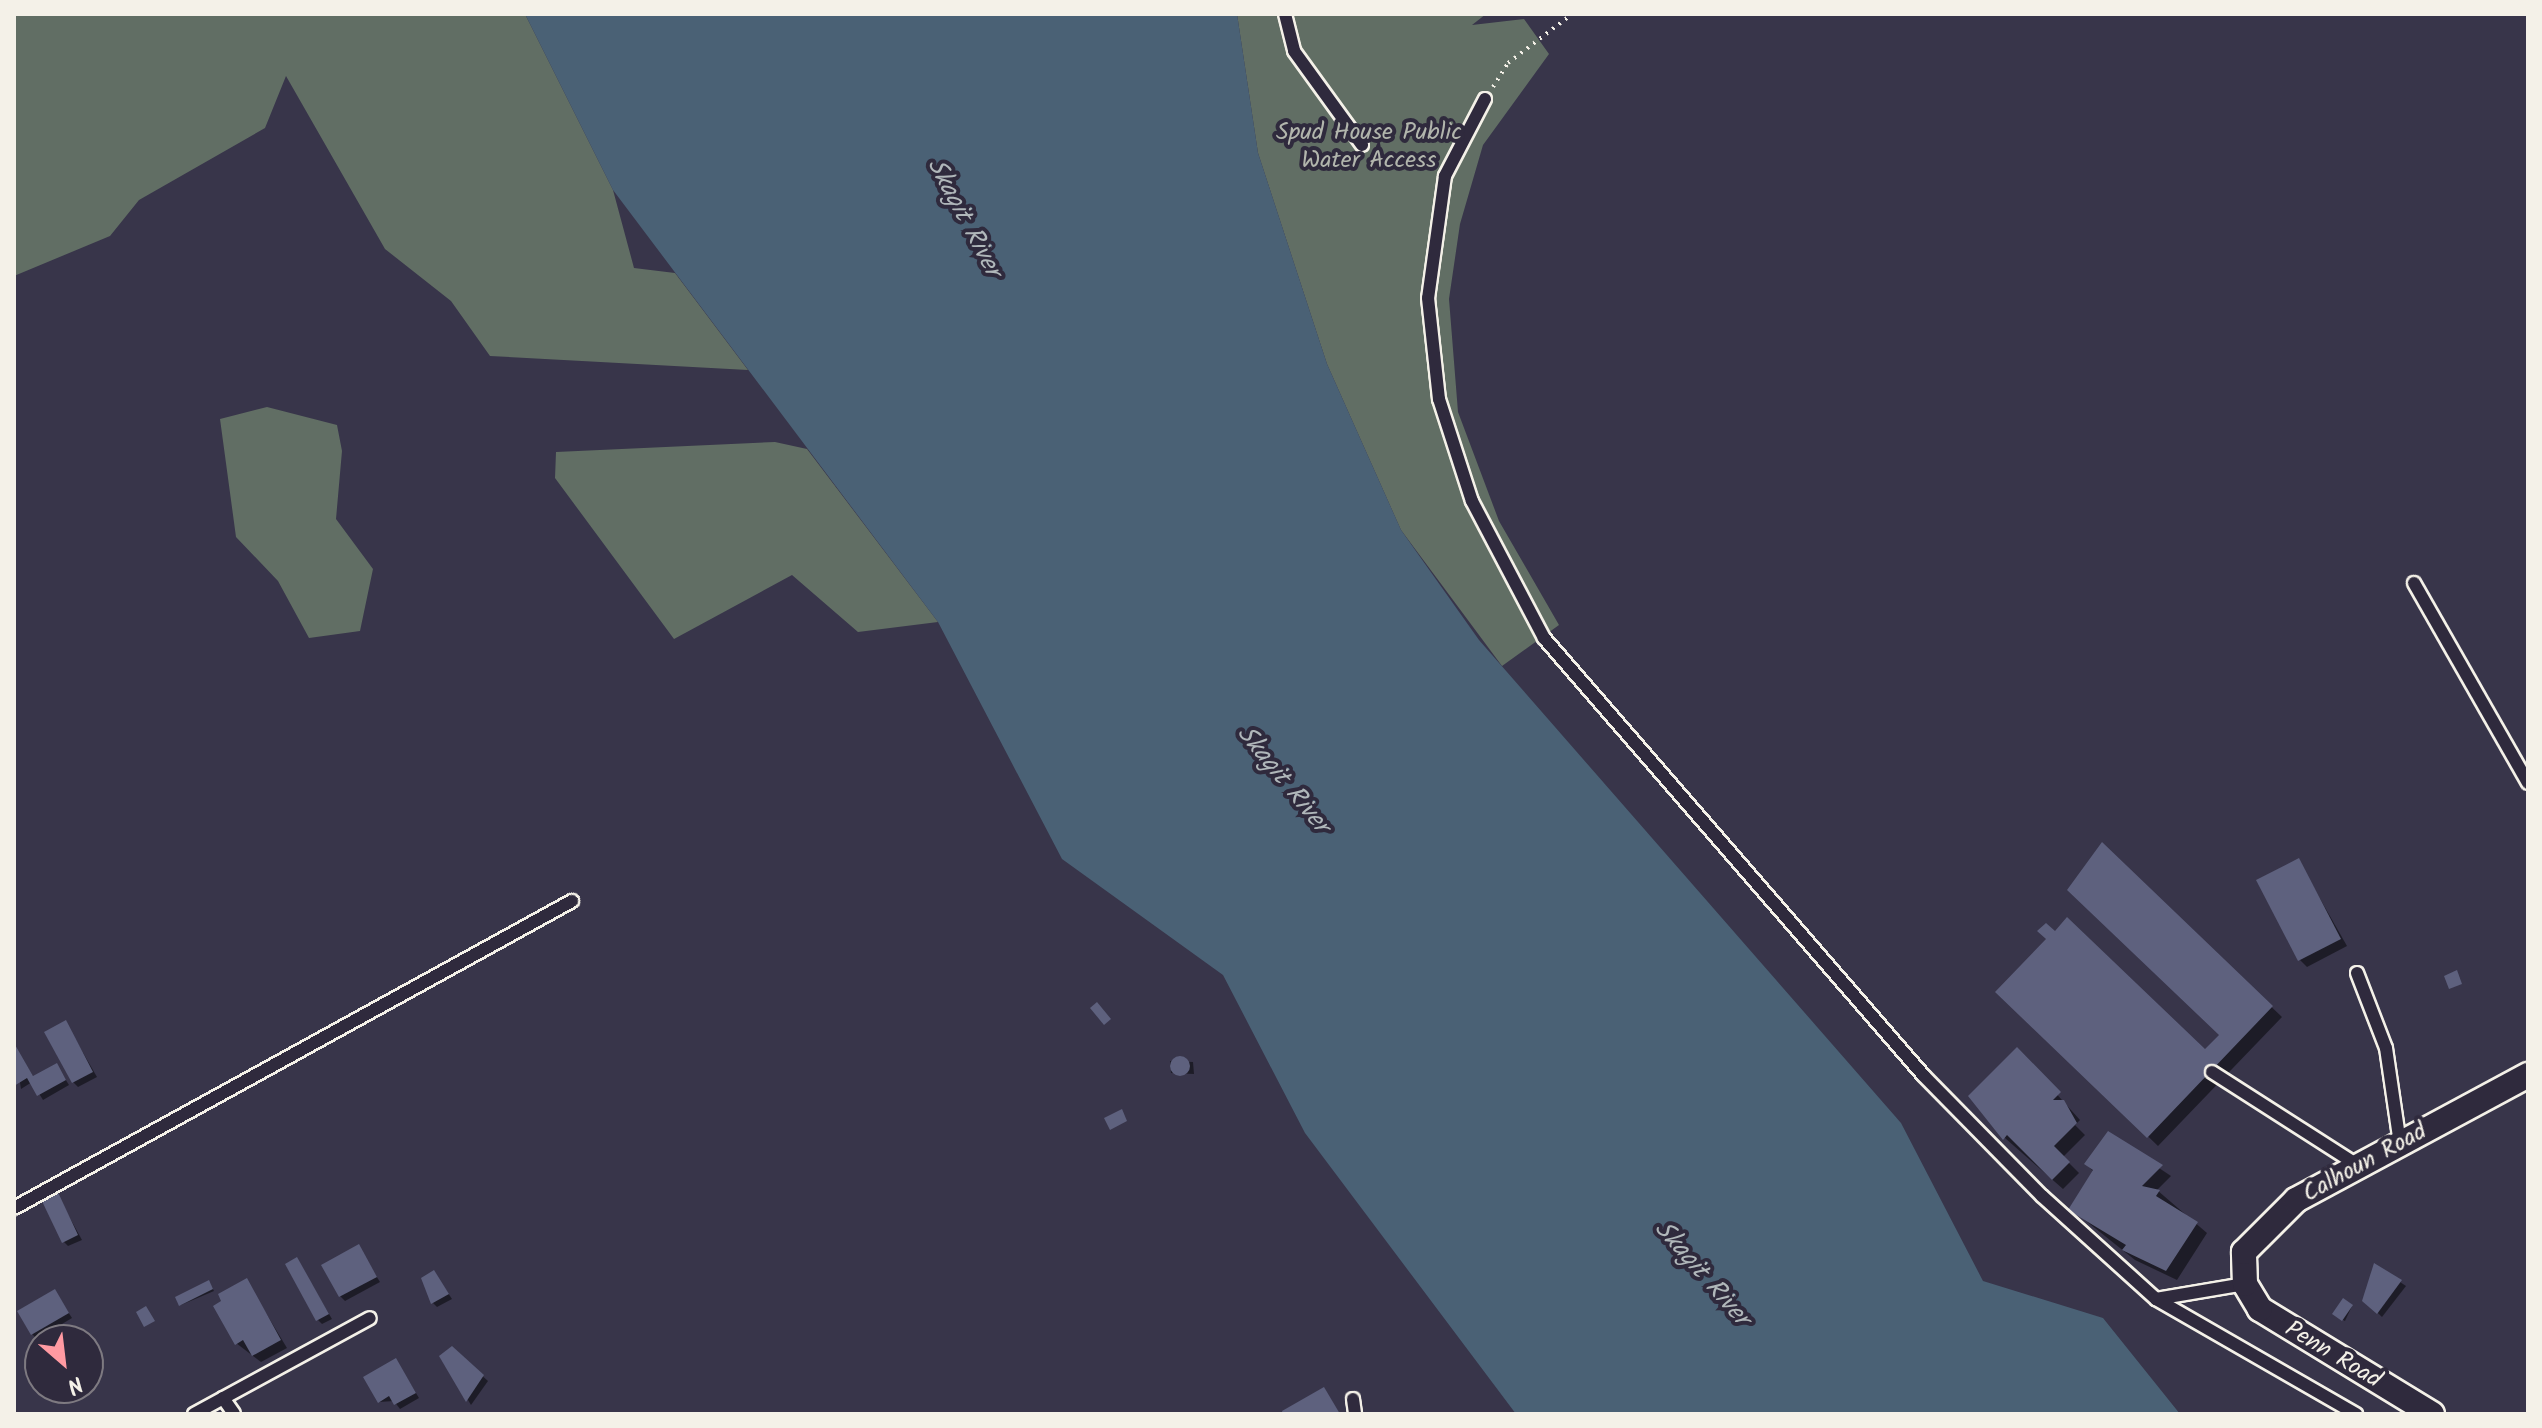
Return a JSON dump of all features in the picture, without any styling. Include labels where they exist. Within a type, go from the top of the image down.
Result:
[{"type":"street","name":"Calhoun Road","points":[[2245,1284],[2244,1252],[2264,1225],[2359,1166],[2528,1075]]},
{"type":"street","name":"Penn Road","points":[[2245,1284],[2260,1309],[2292,1333],[2432,1414]]},
{"type":"lane","points":[[1285,14],[1294,51],[1362,145]]},
{"type":"lane","points":[[1485,99],[1445,176],[1428,298],[1439,399],[1472,501],[1521,600],[1544,638],[1924,1076],[2156,1299],[2356,1414]]},
{"type":"lane","points":[[2414,583],[2528,783]]},
{"type":"lane","points":[[14,1208],[572,901]]},
{"type":"lane","points":[[2357,973],[2386,1048],[2400,1144]]},
{"type":"lane","points":[[2212,1072],[2359,1166]]},
{"type":"lane","points":[[2156,1299],[2245,1284]]},
{"type":"lane","points":[[194,1414],[370,1318]]},
{"type":"lane","points":[[223,1398],[234,1414]]},
{"type":"lane","points":[[1353,1399],[1355,1414]]},
{"type":"path","points":[[1485,99],[1508,63],[1572,14]]},
{"type":"green space","points":[[14,14],[525,14],[613,190],[634,268],[675,273],[748,370],[490,356],[451,301],[385,249],[286,76],[265,128],[139,200],[110,236],[14,276]]},
{"type":"green space","name":"Spud House Public Water Access","points":[[1237,14],[1486,14],[1472,25],[1524,19],[1549,54],[1483,145],[1460,224],[1449,299],[1458,412],[1499,521],[1559,625],[1502,666],[1401,530],[1327,364],[1258,153]]},
{"type":"green space","points":[[267,407],[337,425],[342,451],[336,519],[373,569],[360,631],[309,638],[278,581],[236,537],[220,419]]},
{"type":"green space","points":[[775,442],[807,449],[938,622],[858,632],[792,575],[674,639],[555,478],[556,452]]},
{"type":"water","name":"Skagit River","points":[[525,14],[1237,14],[1258,153],[1327,364],[1401,530],[1479,640],[1901,1123],[1983,1281],[2103,1318],[2180,1414],[1516,1414],[1305,1133],[1223,975],[1062,859],[938,622],[613,190]]},
{"type":"building","points":[[2102,842],[2273,1006],[2147,1138],[1995,992],[2046,939],[2037,931],[2046,923],[2055,931],[2067,917],[2205,1049],[2219,1035],[2067,890]]},
{"type":"building","points":[[2299,858],[2341,939],[2298,961],[2256,880]]},
{"type":"building","points":[[2457,970],[2462,984],[2449,989],[2444,976]]},
{"type":"building","points":[[1097,1002],[1111,1019],[1104,1025],[1090,1008]]},
{"type":"building","points":[[66,1020],[93,1072],[72,1083],[44,1032]]},
{"type":"building","points":[[14,1043],[33,1076],[57,1063],[66,1080],[37,1096],[27,1078],[14,1086]]},
{"type":"building","points":[[2017,1047],[2061,1092],[2053,1100],[2064,1100],[2077,1123],[2054,1146],[2070,1162],[2052,1180],[2007,1135],[2003,1140],[1968,1096]]},
{"type":"building","points":[[1176,1056],[1184,1056],[1190,1066],[1184,1076],[1176,1076],[1170,1070],[1170,1062]]},
{"type":"building","points":[[1122,1109],[1127,1121],[1110,1130],[1104,1118]]},
{"type":"building","points":[[2108,1131],[2163,1165],[2142,1186],[2160,1190],[2156,1196],[2198,1222],[2166,1271],[2122,1250],[2126,1245],[2068,1210],[2093,1170],[2084,1164]]},
{"type":"building","points":[[56,1188],[78,1235],[62,1243],[40,1197]]},
{"type":"building","points":[[359,1244],[377,1277],[339,1297],[321,1265]]},
{"type":"building","points":[[297,1257],[329,1314],[316,1321],[285,1264]]},
{"type":"building","points":[[2374,1263],[2402,1280],[2377,1314],[2362,1301]]},
{"type":"building","points":[[434,1270],[449,1294],[431,1304],[421,1278]]},
{"type":"building","points":[[247,1278],[281,1340],[252,1356],[243,1340],[235,1345],[213,1306],[221,1301],[218,1294]]},
{"type":"building","points":[[209,1280],[213,1289],[179,1306],[175,1297]]},
{"type":"building","points":[[55,1289],[69,1313],[50,1324],[25,1324],[17,1311]]},
{"type":"building","points":[[2343,1298],[2353,1305],[2342,1321],[2332,1314]]},
{"type":"building","points":[[146,1306],[155,1321],[144,1327],[136,1312]]},
{"type":"building","points":[[452,1346],[484,1375],[466,1402],[439,1356]]},
{"type":"building","points":[[396,1358],[416,1393],[394,1405],[389,1396],[378,1403],[363,1377]]},
{"type":"building","points":[[1324,1387],[1340,1414],[1283,1414],[1282,1411]]}]
